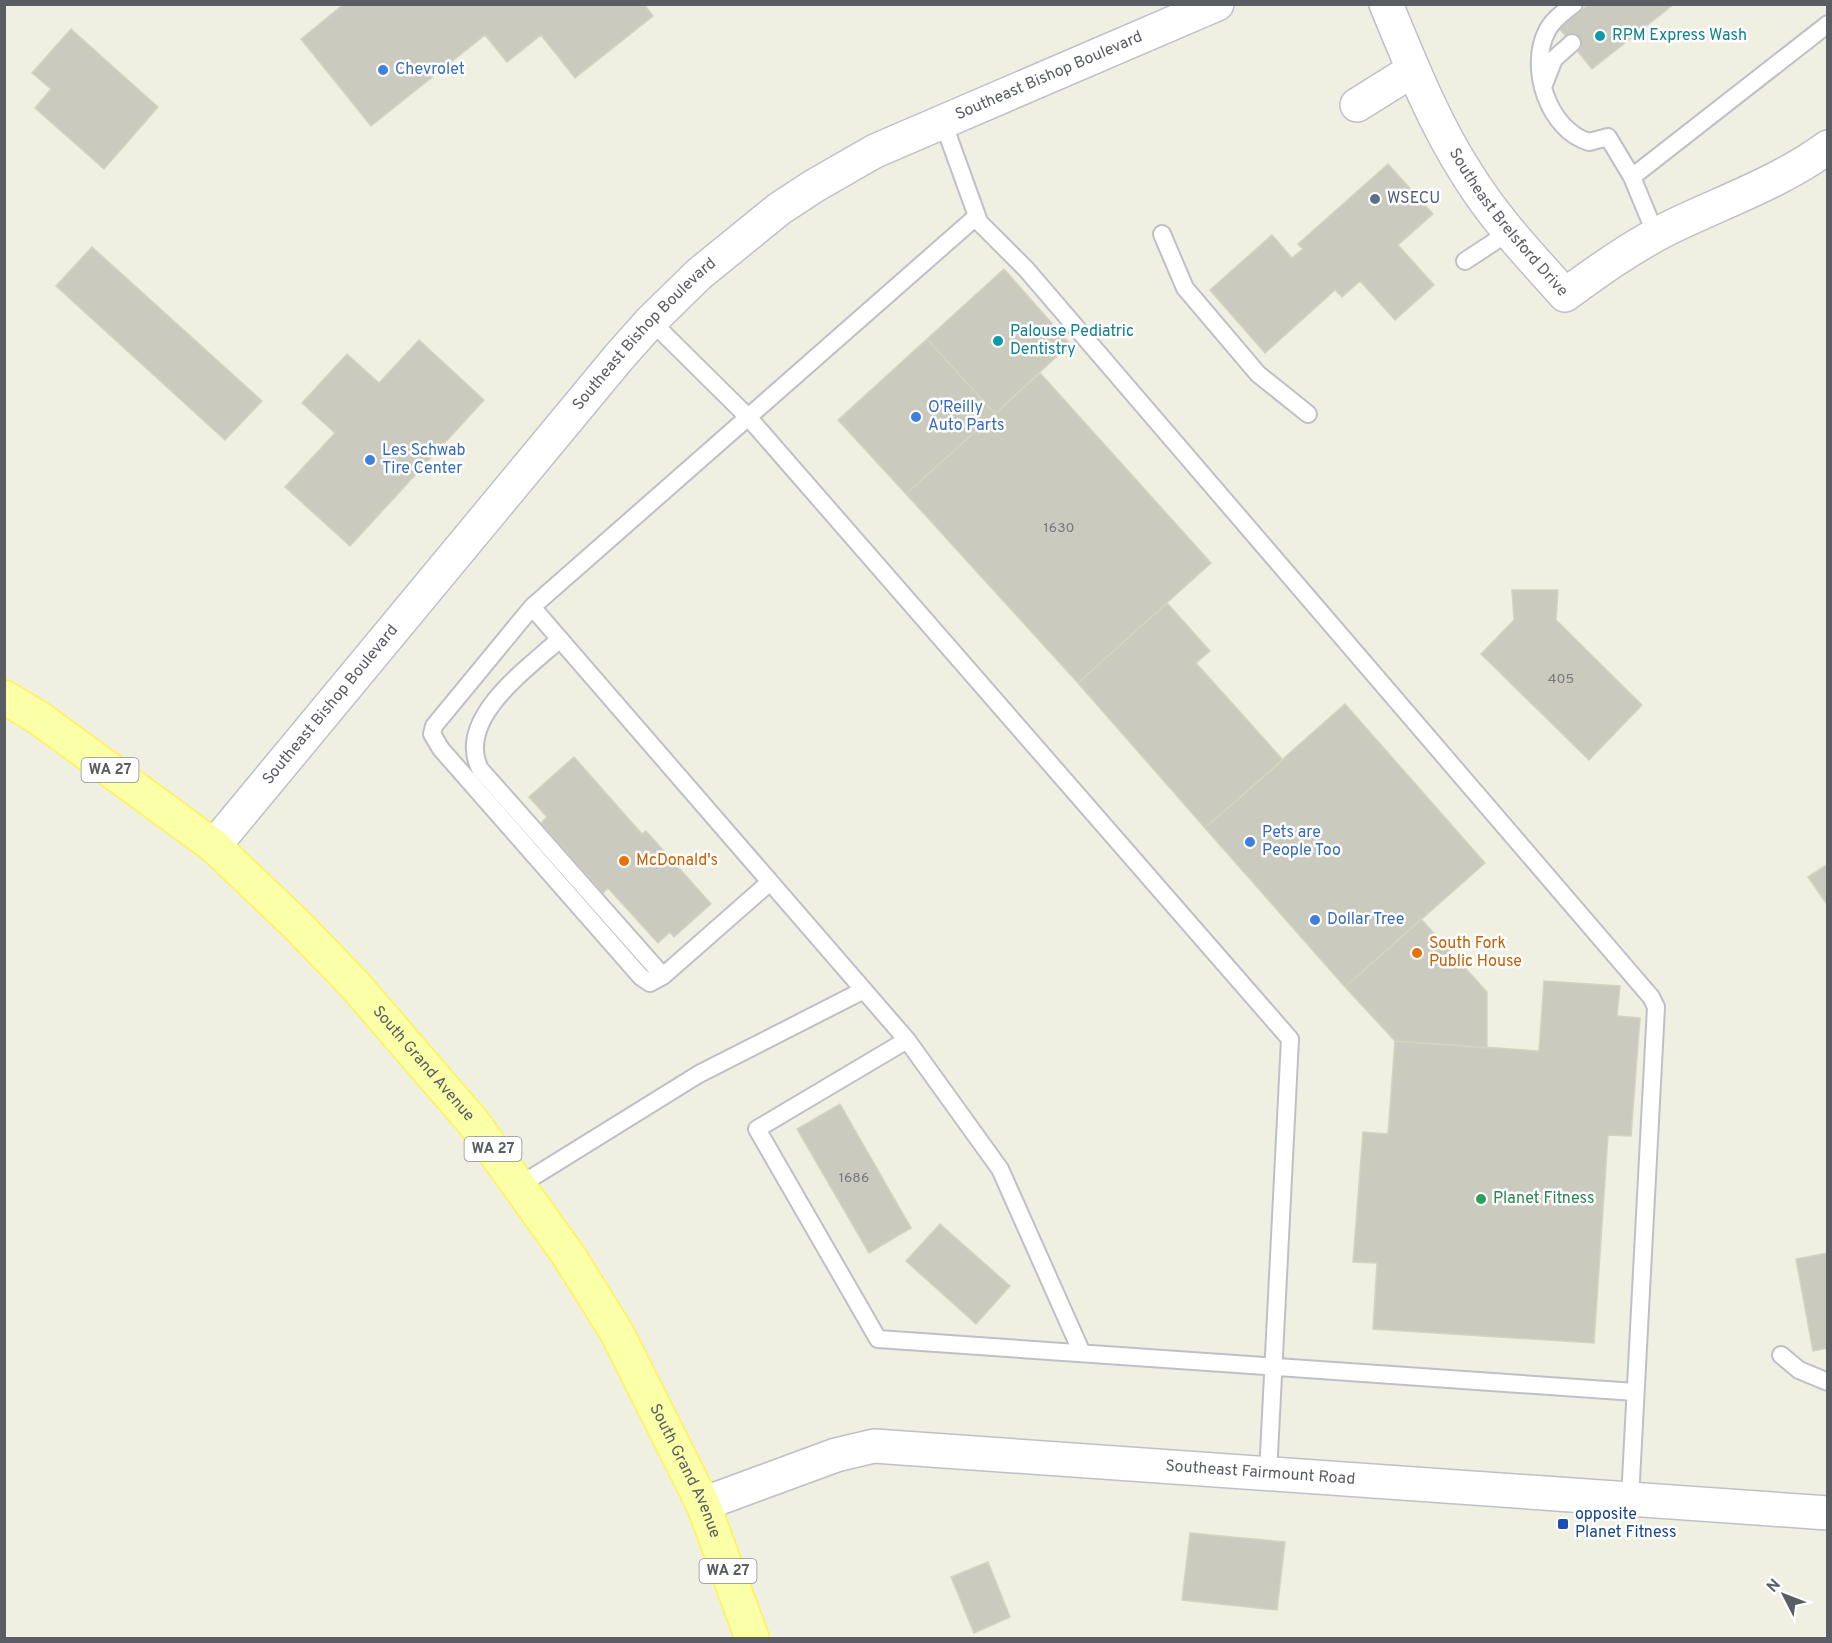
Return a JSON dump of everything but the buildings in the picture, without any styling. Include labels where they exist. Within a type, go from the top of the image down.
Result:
[{"type":"main road","name":"South Grand Avenue","points":[[4,697],[39,718],[214,846],[297,925],[354,984],[473,1122],[569,1256],[617,1333],[703,1504],[752,1638]]},
{"type":"street","name":"Southeast Bishop Boulevard","points":[[214,846],[389,632],[651,321],[699,274],[779,209],[875,151],[943,122],[1168,14],[1216,4]]},
{"type":"street","name":"Southeast Brelsford Drive","points":[[1386,4],[1413,70],[1467,175],[1509,232],[1565,296],[1623,253],[1656,235],[1764,186],[1827,147]]},
{"type":"street","points":[[1357,105],[1413,70]]},
{"type":"street","name":"Southeast Fairmount Road","points":[[703,1504],[836,1455],[874,1446],[1827,1513]]},
{"type":"lane","points":[[1574,4],[1547,30],[1539,64],[1542,87],[1549,103],[1570,132],[1589,142],[1608,137],[1632,177],[1656,235]]},
{"type":"lane","points":[[1632,177],[1827,24]]},
{"type":"lane","points":[[1542,87],[1554,59],[1572,43]]},
{"type":"lane","points":[[943,122],[979,222],[1034,278],[1651,997],[1656,1007],[1658,1018],[1630,1499]]},
{"type":"lane","points":[[770,882],[663,976],[650,983],[641,977],[441,749],[432,734],[434,726],[532,607],[977,216]]},
{"type":"lane","points":[[1465,261],[1509,232]]},
{"type":"lane","points":[[1162,234],[1185,288],[1258,375],[1308,414]]},
{"type":"lane","points":[[651,321],[749,418],[1290,1039],[1268,1474]]},
{"type":"lane","points":[[532,607],[907,1040],[1000,1169],[1082,1353]]},
{"type":"lane","points":[[560,639],[491,702],[473,743],[473,756],[480,769],[663,976]]},
{"type":"lane","points":[[520,1185],[699,1074],[864,990]]},
{"type":"lane","points":[[907,1040],[757,1129],[878,1339],[1635,1392]]},
{"type":"lane","points":[[1781,1355],[1799,1370],[1827,1382]]},
{"type":"place","name":"RPM Express Wash","points":[[1600,36]]},
{"type":"place","name":"Chevrolet","points":[[383,70]]},
{"type":"place","name":"WSECU","points":[[1375,199]]},
{"type":"place","name":"Palouse Pediatric Dentistry","points":[[998,341]]},
{"type":"place","name":"O'Reilly Auto Parts","points":[[916,417]]},
{"type":"place","name":"Les Schwab Tire Center","points":[[370,460]]},
{"type":"place","name":"Pets are People Too","points":[[1250,842]]},
{"type":"place","name":"McDonald's","points":[[624,861]]},
{"type":"place","name":"Dollar Tree","points":[[1315,920]]},
{"type":"place","name":"South Fork Public House","points":[[1417,953]]},
{"type":"place","name":"Planet Fitness","points":[[1481,1199]]},
{"type":"place","name":"opposite Planet Fitness","points":[[1563,1524]]}]
